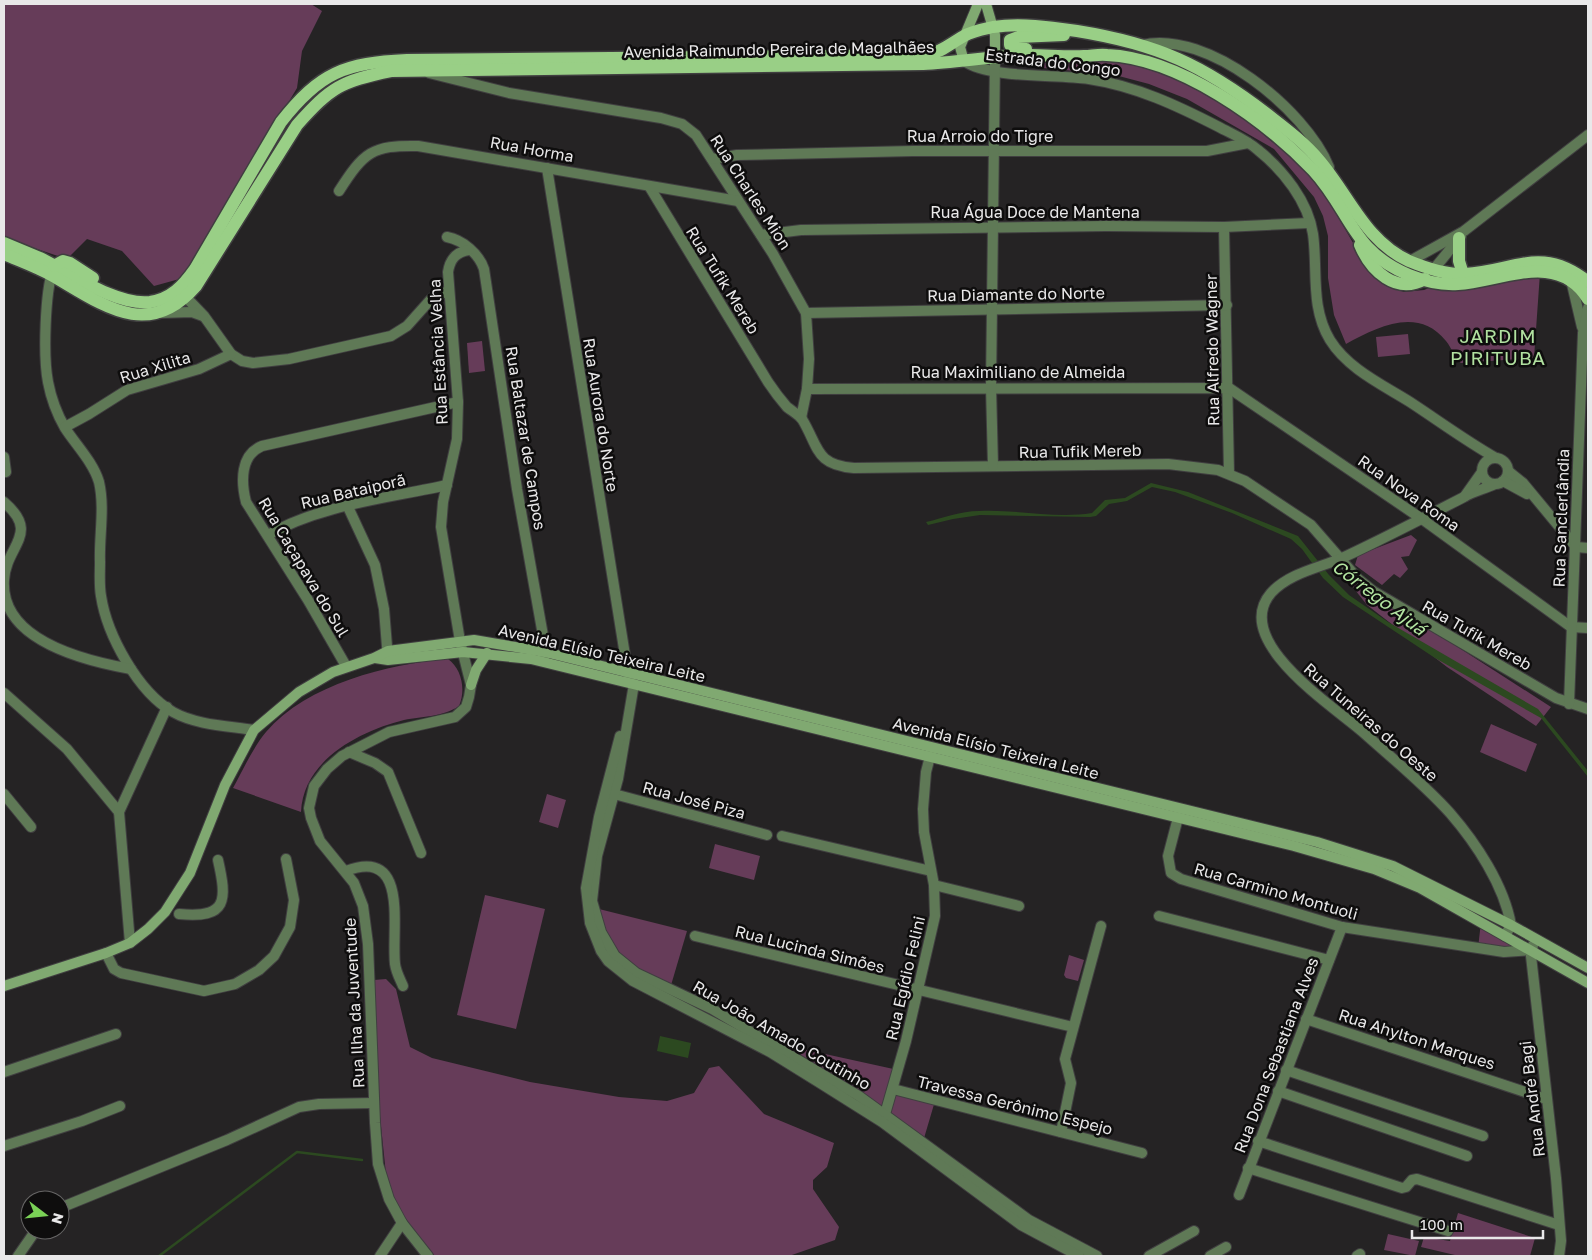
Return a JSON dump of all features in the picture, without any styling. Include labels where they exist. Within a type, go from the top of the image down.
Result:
[{"type":"main road","points":[[964,61],[960,52],[964,36],[978,4]]},
{"type":"main road","points":[[986,4],[993,27],[995,65]]},
{"type":"main road","name":"Avenida Raimundo Pereira de Magalhães","points":[[4,243],[52,270],[114,309],[137,315],[153,314],[168,310],[182,293],[281,122],[302,96],[318,83],[350,66],[407,60],[927,55],[947,48],[964,36],[993,27],[1042,26],[1142,45],[1194,65],[1242,95],[1306,147],[1334,178],[1370,233],[1384,247],[1410,262],[1434,270],[1463,274],[1524,263],[1548,262],[1564,266],[1588,282]]},
{"type":"main road","points":[[1084,56],[1065,50],[1016,49],[1011,47],[1010,43],[1012,38],[1018,37],[1086,33]]},
{"type":"main road","name":"Avenida Raimundo Pereira de Magalhães","points":[[52,270],[63,261],[70,263],[128,300],[154,301],[182,293],[196,286],[297,125],[318,102],[345,82],[391,71],[419,70],[455,75],[964,61],[995,65],[1031,55],[1084,56],[1106,54],[1138,60],[1174,71],[1216,92],[1282,142],[1314,171],[1356,233],[1369,263],[1388,280],[1409,285],[1425,280]]},
{"type":"main road","points":[[1462,234],[1459,261],[1463,274]]},
{"type":"main road","name":"Avenida Raimundo Pereira de Magalhães","points":[[4,254],[52,270]]},
{"type":"main road","points":[[1425,280],[1434,270]]},
{"type":"main road","points":[[1425,280],[1446,284],[1462,284],[1539,270],[1571,280],[1588,299]]},
{"type":"main road","name":"Avenida Elísio Teixeira Leite","points":[[4,986],[106,953],[130,943],[165,912],[190,873],[236,760],[254,730],[299,692],[346,666],[374,658],[496,642],[544,657],[630,676],[931,752],[1179,812],[1317,842],[1393,866],[1511,925],[1588,968]]},
{"type":"main road","name":"Avenida Elísio Teixeira Leite","points":[[461,647],[487,653],[544,657]]},
{"type":"main road","points":[[471,685],[476,670],[487,653]]},
{"type":"main road","name":"Avenida Elísio Teixeira Leite","points":[[1179,812],[1374,869],[1441,898],[1588,983]]},
{"type":"street","name":"Avenida Raimundo Pereira de Magalhães","points":[[1142,45],[1164,44],[1191,49],[1246,74],[1277,98],[1300,123],[1320,149],[1334,178]]},
{"type":"street","name":"Estrada do Congo","points":[[995,65],[1088,78],[1124,86],[1174,104],[1248,143],[1278,168],[1297,194],[1309,223],[1313,243],[1316,295],[1324,327],[1331,342],[1358,369],[1463,440],[1496,458]]},
{"type":"street","points":[[993,466],[991,387],[995,65]]},
{"type":"street","name":"Rua Charles Mion","points":[[455,75],[509,92],[671,120],[689,128],[696,135],[761,235],[806,313],[809,351],[807,389],[801,418]]},
{"type":"street","points":[[1410,262],[1462,234],[1588,136]]},
{"type":"street","name":"Rua Arroio do Tigre","points":[[712,159],[737,155],[993,150],[1207,151],[1248,143]]},
{"type":"street","name":"Rua Horma","points":[[339,191],[362,159],[377,149],[394,146],[418,146],[738,201]]},
{"type":"street","name":"Rua Aurora do Norte","points":[[547,168],[630,676]]},
{"type":"street","name":"Rua Tufik Mereb","points":[[649,186],[768,382],[781,401],[801,418],[820,454],[834,465],[854,468],[1168,464],[1200,467],[1229,473],[1302,518],[1335,560],[1374,591],[1467,648],[1569,704],[1588,709]]},
{"type":"street","name":"Rua Água Doce de Mantena","points":[[761,235],[801,230],[1224,227],[1309,223]]},
{"type":"street","name":"Rua Alfredo Wagner","points":[[1224,227],[1229,388],[1229,473]]},
{"type":"street","points":[[1434,270],[1462,234]]},
{"type":"street","name":"Rua Baltazar de Campos","points":[[447,237],[460,242],[480,259],[484,269],[544,657]]},
{"type":"street","name":"Rua Estância Velha","points":[[461,647],[442,538],[442,514],[456,451],[458,402],[448,272],[452,259],[461,251],[469,250]]},
{"type":"street","points":[[52,270],[48,288],[48,380],[51,396],[65,427],[91,465],[99,482],[102,506],[99,551],[101,596],[113,635],[131,669],[167,707],[192,719],[254,730]]},
{"type":"street","name":"Rua Sanclerlândia","points":[[1571,280],[1583,333]]},
{"type":"street","points":[[182,293],[204,316],[232,356],[253,363],[270,362],[391,336],[407,326],[432,298],[448,291]]},
{"type":"street","name":"Rua Diamante do Norte","points":[[806,313],[992,311],[1227,305]]},
{"type":"street","name":"Rua Sanclerlândia","points":[[1569,704],[1583,333],[1588,308]]},
{"type":"street","points":[[153,314],[192,312],[204,316]]},
{"type":"street","name":"Rua Xilita","points":[[65,427],[127,390],[200,369],[232,356]]},
{"type":"street","name":"Rua Maximiliano de Almeida","points":[[807,389],[991,387],[1229,388]]},
{"type":"street","name":"Rua Nova Roma","points":[[1229,388],[1422,519],[1571,627]]},
{"type":"street","name":"Rua Caçapava do Sul","points":[[346,666],[246,502],[243,489],[244,467],[252,453],[262,446],[458,402]]},
{"type":"street","name":"Estrada do Congo","points":[[1463,440],[1483,468]]},
{"type":"street","points":[[4,457],[6,472],[4,472]]},
{"type":"street","points":[[1466,496],[1483,468],[1496,458],[1503,461],[1508,471],[1523,483],[1534,499],[1576,547],[1588,548]]},
{"type":"street","points":[[1483,468],[1485,479],[1499,483],[1534,499]]},
{"type":"street","points":[[1335,560],[1466,496],[1499,483],[1508,471]]},
{"type":"street","name":"Rua Bataiporã","points":[[268,536],[295,520],[447,485]]},
{"type":"street","points":[[4,502],[15,511],[22,526],[21,535],[6,569],[4,581],[7,601],[12,614],[28,632],[52,645],[90,660],[131,669]]},
{"type":"street","points":[[348,507],[375,565],[384,608],[388,655]]},
{"type":"street","name":"Rua Tuneiras do Oeste","points":[[1335,560],[1283,582],[1270,594],[1265,602],[1262,618],[1271,646],[1294,676],[1363,732],[1451,814],[1476,848],[1499,889],[1509,913],[1511,925]]},
{"type":"street","points":[[1571,627],[1588,628]]},
{"type":"street","name":"Rua Ilha da Juventude","points":[[428,1256],[402,1223],[389,1199],[378,1164],[366,923],[360,892],[346,871],[320,841],[309,808],[314,786],[334,762],[349,752],[388,732],[455,717],[466,707],[471,685],[461,647]]},
{"type":"street","name":"Rua João Amado Coutinho","points":[[630,676],[614,794],[598,856],[592,901],[601,932],[615,956],[636,973],[712,1009],[788,1052],[1029,1220],[1097,1256]]},
{"type":"street","name":"Rua João Amado Coutinho","points":[[630,676],[625,715],[599,817],[586,888],[587,913],[601,951],[608,961],[633,981],[770,1052],[884,1118],[1021,1225],[1079,1256]]},
{"type":"street","points":[[4,693],[67,749],[118,812]]},
{"type":"street","points":[[130,943],[118,812],[167,707]]},
{"type":"street","points":[[349,752],[375,763],[388,772],[421,853]]},
{"type":"street","name":"Rua Egídio Felini","points":[[884,1118],[894,1089],[935,916],[934,885],[924,832],[923,809],[931,752]]},
{"type":"street","points":[[4,794],[31,827]]},
{"type":"street","name":"Rua José Piza","points":[[614,794],[767,835]]},
{"type":"street","name":"Rua Carmino Montuoli","points":[[1179,812],[1167,862],[1170,871],[1175,876],[1342,927],[1504,952],[1531,950]]},
{"type":"street","points":[[782,836],[932,871]]},
{"type":"street","points":[[106,953],[114,969],[121,973],[193,989],[215,990],[247,978],[274,956],[290,927],[294,900],[286,858]]},
{"type":"street","points":[[179,914],[200,916],[218,908],[224,891],[218,860]]},
{"type":"street","points":[[346,871],[369,867],[388,876],[393,893],[395,964],[403,986]]},
{"type":"street","points":[[934,885],[1019,906]]},
{"type":"street","points":[[1159,916],[1330,960]]},
{"type":"street","points":[[1505,936],[1511,925]]},
{"type":"street","points":[[1061,1132],[1071,1088],[1071,1078],[1065,1062],[1101,926]]},
{"type":"street","name":"Rua Dona Sebastiana Alves","points":[[1238,1195],[1342,927]]},
{"type":"street","name":"Rua Lucinda Simões","points":[[695,936],[1073,1027]]},
{"type":"street","points":[[1531,950],[1536,940]]},
{"type":"street","name":"Rua André Bagi","points":[[1531,950],[1556,1178],[1561,1241],[1559,1256]]},
{"type":"street","name":"Rua Ahylton Marques","points":[[1306,1019],[1546,1099]]},
{"type":"street","points":[[4,1072],[116,1034]]},
{"type":"street","points":[[1286,1070],[1483,1136]]},
{"type":"street","name":"Travessa Gerônimo Espejo","points":[[894,1089],[1142,1153]]},
{"type":"street","points":[[1278,1091],[1467,1156]]},
{"type":"street","points":[[70,1204],[227,1140],[299,1106],[374,1103]]},
{"type":"street","points":[[4,1146],[82,1121],[120,1106]]},
{"type":"street","points":[[1258,1141],[1402,1188],[1406,1187],[1412,1180],[1418,1179],[1559,1225]]},
{"type":"street","points":[[1248,1168],[1448,1231]]},
{"type":"street","points":[[380,1256],[402,1223]]},
{"type":"street","points":[[1149,1256],[1194,1231]]},
{"type":"street","points":[[18,1256],[29,1240]]},
{"type":"street","points":[[1210,1256],[1226,1247]]},
{"type":"shaded area","points":[[4,4],[311,4],[322,11],[302,51],[297,88],[183,278],[154,286],[122,251],[87,239],[67,259],[4,238]]},
{"type":"shaded area","points":[[1009,58],[1123,61],[1172,74],[1223,100],[1271,141],[1292,156],[1319,184],[1367,267],[1392,288],[1404,292],[1424,290],[1434,286],[1540,273],[1534,358],[1461,363],[1446,341],[1435,330],[1423,324],[1410,322],[1384,326],[1346,344],[1334,315],[1328,278],[1328,236],[1323,216],[1314,197],[1274,149],[1187,99],[1149,84],[1115,75],[1024,66]]},
{"type":"shaded area","points":[[1408,334],[1410,354],[1378,357],[1376,337]]},
{"type":"shaded area","points":[[482,341],[485,371],[469,373],[467,343]]},
{"type":"shaded area","points":[[1151,483],[1188,492],[1298,536],[1329,575],[1349,595],[1388,622],[1538,709],[1588,771],[1588,777],[1541,718],[1435,658],[1343,597],[1323,578],[1302,549],[1291,539],[1232,513],[1175,492],[1152,487],[1127,501],[1109,504],[1096,516],[1090,517],[980,515],[928,525],[926,522],[972,511],[1007,511],[1064,515],[1092,513],[1105,500],[1125,498]]},
{"type":"shaded area","points":[[1411,535],[1417,540],[1409,556],[1401,557],[1408,569],[1400,578],[1394,574],[1382,585],[1355,565],[1358,555]]},
{"type":"shaded area","points":[[1340,571],[1551,707],[1536,726],[1447,667],[1367,605]]},
{"type":"shaded area","points":[[448,659],[457,668],[461,680],[462,693],[459,706],[440,714],[387,725],[353,740],[323,763],[312,777],[304,794],[301,812],[233,788],[252,752],[266,732],[283,715],[303,701],[350,679],[400,666]]},
{"type":"shaded area","points":[[1491,724],[1537,744],[1526,772],[1480,752]]},
{"type":"shaded area","points":[[547,794],[566,800],[558,828],[539,822]]},
{"type":"shaded area","points":[[715,844],[760,856],[754,880],[709,868]]},
{"type":"shaded area","points":[[485,895],[545,909],[516,1029],[457,1015]]},
{"type":"shaded area","points":[[591,907],[687,931],[669,992],[626,969]]},
{"type":"shaded area","points":[[1481,922],[1533,950],[1478,948]]},
{"type":"shaded area","points":[[1069,955],[1084,960],[1078,981],[1066,978],[1064,975]]},
{"type":"shaded area","points":[[386,979],[396,989],[410,1047],[432,1058],[530,1082],[619,1097],[667,1101],[694,1093],[709,1068],[719,1066],[764,1114],[834,1143],[827,1167],[813,1180],[813,1189],[839,1227],[835,1240],[789,1256],[435,1256],[406,1221],[394,1200],[386,1174],[379,1107],[374,980]]},
{"type":"shaded area","points":[[660,1036],[691,1043],[688,1058],[657,1051]]},
{"type":"shaded area","points":[[775,1043],[898,1070],[894,1089],[935,1101],[922,1145]]},
{"type":"shaded area","points":[[1458,1213],[1535,1238],[1530,1256],[1459,1256],[1421,1247],[1424,1237],[1450,1241]]},
{"type":"shaded area","points":[[1388,1234],[1419,1241],[1415,1256],[1384,1250]]},
{"type":"waterway","points":[[159,1256],[297,1152],[362,1160]]},
{"type":"district","name":"JARDIM PIRITUBA","points":[[1498,347]]},
{"type":"water label","name":"Córrego Ajuá","points":[[1379,598]]}]
